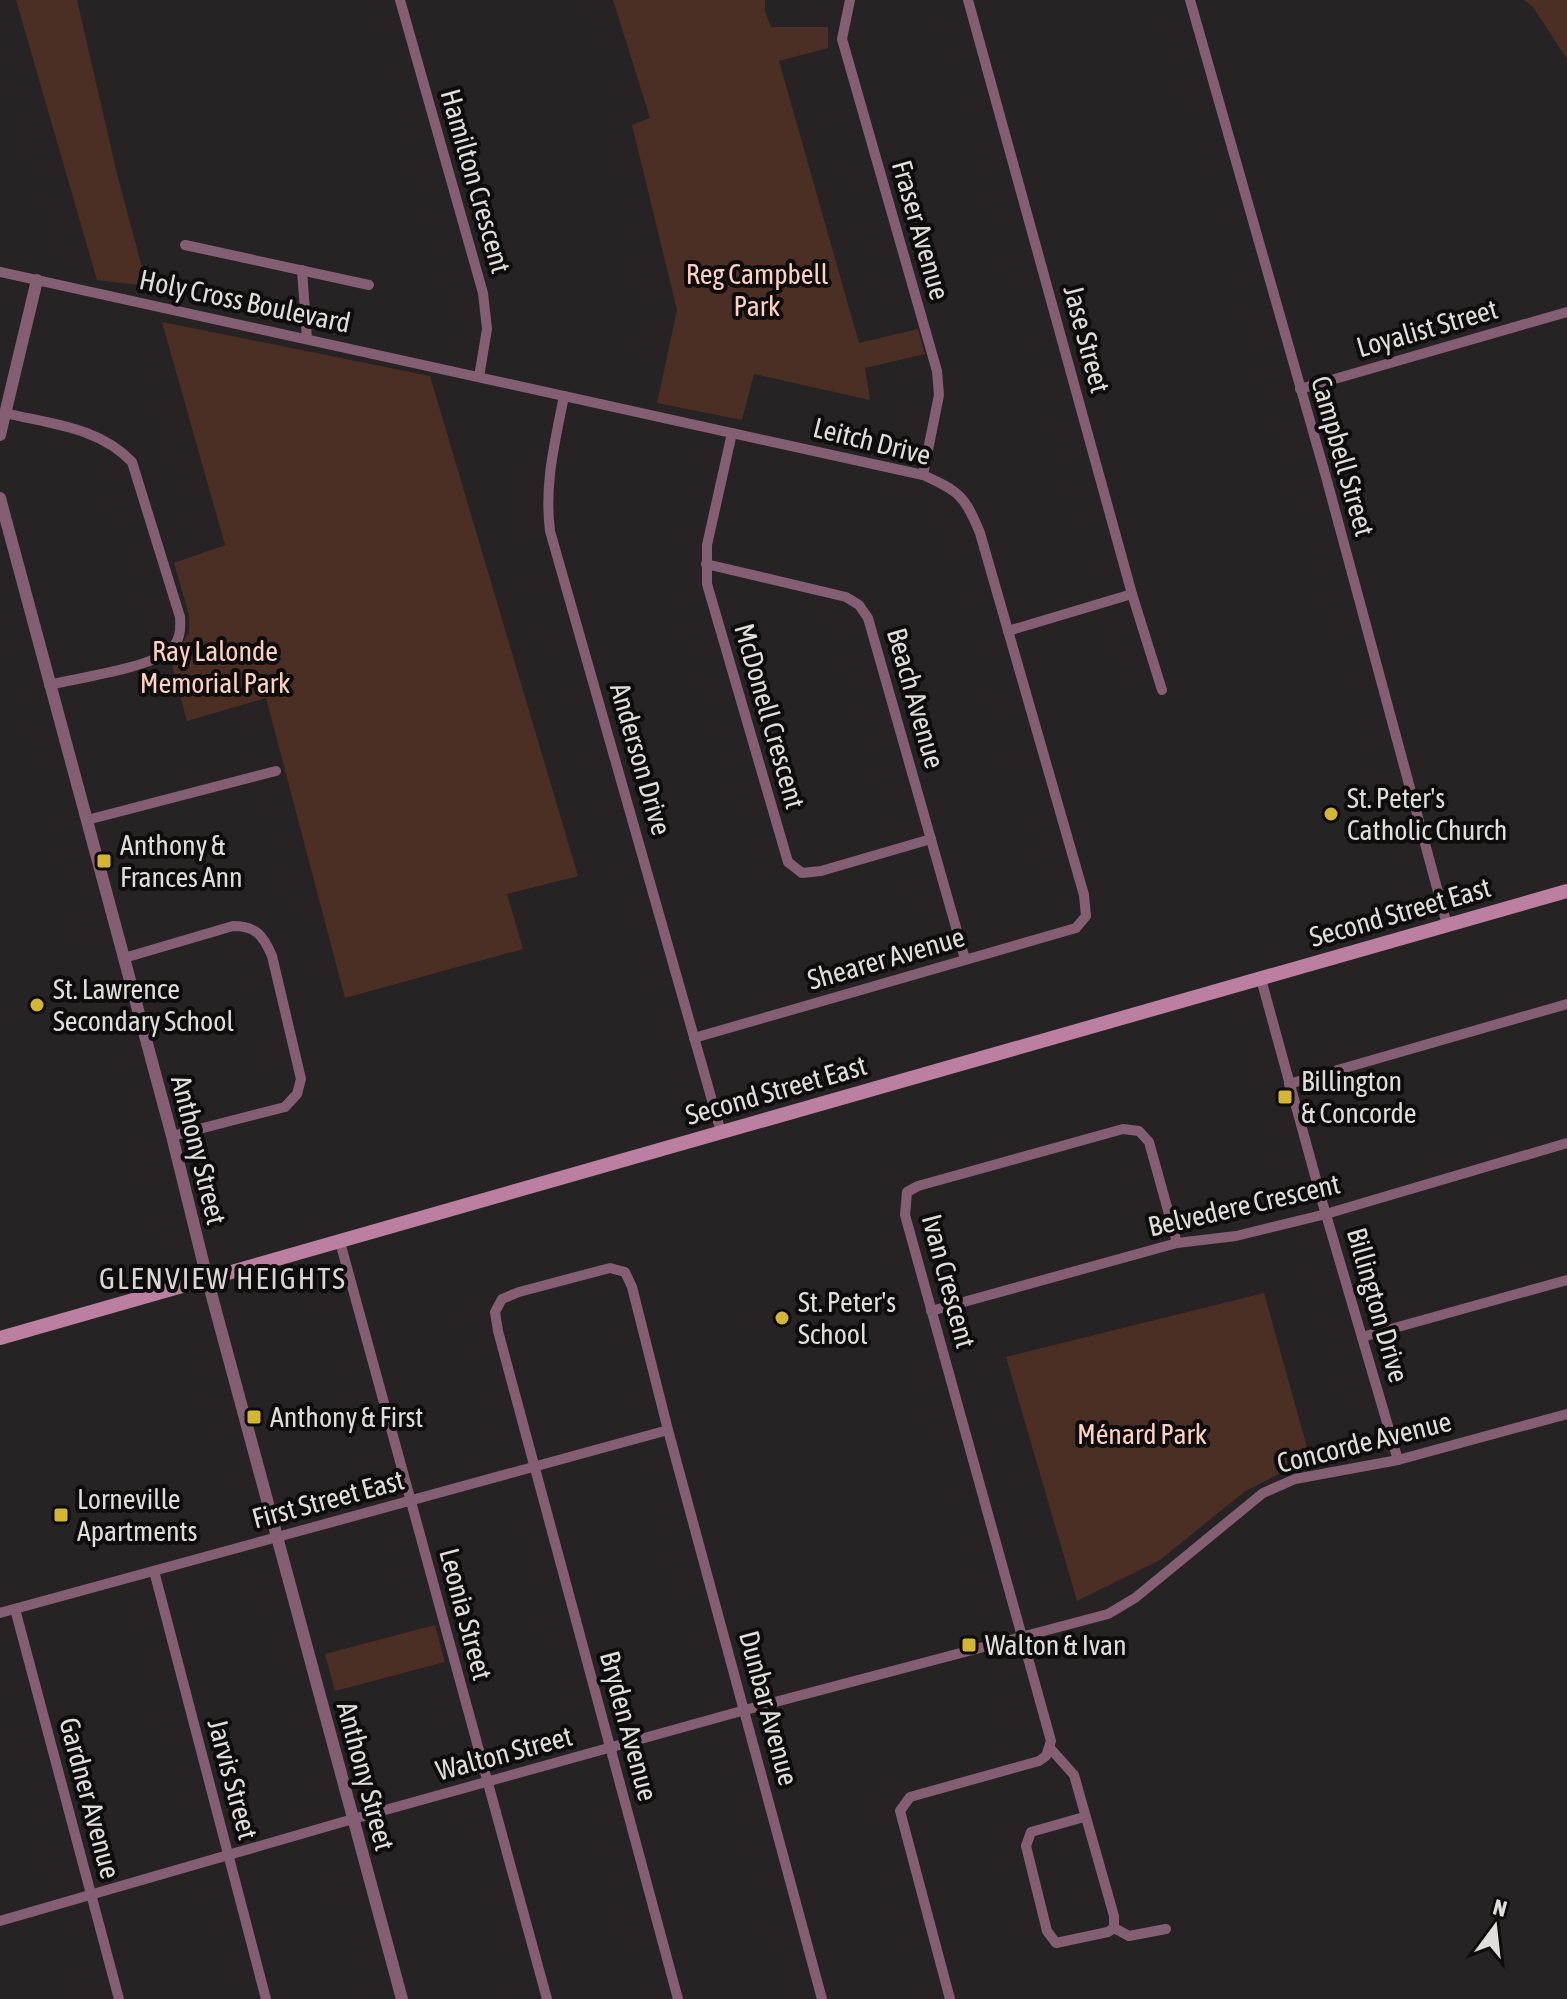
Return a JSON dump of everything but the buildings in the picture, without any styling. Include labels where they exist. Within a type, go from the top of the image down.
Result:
[{"type":"main road","name":"Second Street East","points":[[0,1338],[1567,891]]},
{"type":"street","name":"Hamilton Crescent","points":[[400,0],[483,293],[487,329],[479,377]]},
{"type":"street","name":"Fraser Avenue","points":[[850,0],[842,39],[937,371],[939,395],[923,475]]},
{"type":"street","name":"Jase Street","points":[[968,0],[1132,594],[1162,690]]},
{"type":"street","name":"Campbell Street","points":[[1190,0],[1447,925]]},
{"type":"street","points":[[185,245],[369,285]]},
{"type":"street","points":[[302,270],[307,339]]},
{"type":"street","name":"Holy Cross Boulevard","points":[[0,272],[479,377]]},
{"type":"street","points":[[0,435],[37,280]]},
{"type":"street","name":"Loyalist Street","points":[[1300,389],[1567,312]]},
{"type":"street","name":"Leitch Drive","points":[[479,377],[923,475],[953,489],[970,508],[980,533],[1084,895],[1086,916]]},
{"type":"street","name":"Anderson Drive","points":[[564,396],[548,474],[546,502],[550,531],[721,1132]]},
{"type":"street","points":[[5,413],[98,436],[117,446],[132,462],[180,617],[181,633],[171,650],[153,660],[49,685]]},
{"type":"street","name":"McDonell Crescent","points":[[732,433],[707,545],[707,584],[788,862],[802,873],[821,871],[931,839]]},
{"type":"street","name":"Anthony Street","points":[[0,498],[402,1999]]},
{"type":"street","name":"Beach Avenue","points":[[706,564],[846,597],[859,605],[868,618],[965,959]]},
{"type":"street","points":[[1008,631],[1132,594]]},
{"type":"street","points":[[87,820],[276,771]]},
{"type":"street","name":"Shearer Avenue","points":[[694,1038],[1076,928],[1086,916]]},
{"type":"street","points":[[124,958],[233,926],[250,926],[264,937],[272,956],[301,1079],[297,1094],[285,1107],[172,1136]]},
{"type":"street","name":"Billington Drive","points":[[1261,979],[1398,1460]]},
{"type":"street","points":[[1289,1084],[1567,1004]]},
{"type":"street","name":"Ivan Crescent","points":[[1050,1748],[1050,1733],[905,1215],[907,1192],[918,1186],[1123,1129],[1139,1131],[1149,1142],[1177,1243]]},
{"type":"street","name":"Belvedere Crescent","points":[[931,1311],[1177,1243],[1236,1236],[1326,1214],[1567,1143]]},
{"type":"street","name":"Leonia Street","points":[[340,1242],[547,1999]]},
{"type":"street","name":"Dunbar Avenue","points":[[535,1466],[495,1312],[502,1299],[519,1292],[610,1268],[625,1272],[632,1287],[822,1999]]},
{"type":"street","points":[[1362,1337],[1567,1280]]},
{"type":"street","name":"Concorde Avenue","points":[[1022,1637],[1108,1614],[1135,1598],[1263,1493],[1295,1479],[1398,1460],[1567,1414]]},
{"type":"street","name":"First Street East","points":[[0,1613],[668,1430]]},
{"type":"street","name":"Bryden Avenue","points":[[535,1466],[678,1999]]},
{"type":"street","name":"Jarvis Street","points":[[154,1571],[266,1999]]},
{"type":"street","name":"Gardner Avenue","points":[[15,1609],[119,1999]]},
{"type":"street","name":"Walton Street","points":[[0,1921],[745,1710],[1022,1637]]},
{"type":"street","points":[[950,1999],[900,1811],[910,1797],[1039,1761],[1050,1748],[1074,1775],[1114,1916],[1114,1928]]},
{"type":"street","points":[[1084,1817],[1031,1832],[1026,1846],[1047,1931],[1056,1943],[1114,1928]]},
{"type":"street","points":[[1114,1928],[1129,1936],[1166,1929]]},
{"type":"green space","points":[[16,0],[77,0],[117,174],[147,286],[97,280]]},
{"type":"green space","name":"Reg Campbell Park","points":[[613,0],[765,0],[771,27],[828,27],[828,48],[779,61],[859,343],[918,329],[925,354],[865,368],[870,400],[754,374],[742,420],[657,403],[677,310],[632,125],[650,118]]},
{"type":"green space","points":[[1524,0],[1567,0],[1567,59],[1533,7]]},
{"type":"green space","name":"Ray Lalonde Memorial Park","points":[[162,322],[430,376],[578,876],[507,894],[523,949],[345,998],[266,698],[187,721],[173,670],[173,657],[189,633],[189,615],[174,563],[225,545]]},
{"type":"green space","name":"Ménard Park","points":[[1264,1293],[1310,1458],[1244,1492],[1160,1560],[1077,1601],[1006,1357]]},
{"type":"green space","points":[[435,1625],[445,1662],[335,1691],[325,1654]]},
{"type":"place","name":"St. Peter's Catholic Church","points":[[1331,814]]},
{"type":"place","name":"Anthony & Frances Ann","points":[[104,861]]},
{"type":"place","name":"St. Lawrence Secondary School","points":[[37,1005]]},
{"type":"place","name":"Billington & Concorde","points":[[1285,1097]]},
{"type":"place","name":"St. Peter's School","points":[[782,1318]]},
{"type":"place","name":"Anthony & First","points":[[254,1417]]},
{"type":"place","name":"Lorneville Apartments","points":[[61,1515]]},
{"type":"place","name":"Walton & Ivan","points":[[969,1645]]},
{"type":"district","name":"GLENVIEW HEIGHTS","points":[[223,1278]]}]
